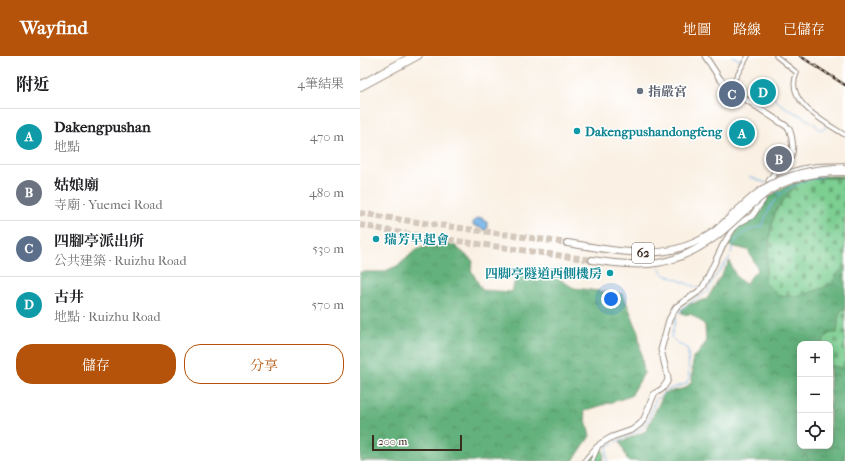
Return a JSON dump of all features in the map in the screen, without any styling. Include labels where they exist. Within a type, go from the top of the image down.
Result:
[{"type":"highway","name":"62","points":[[567,243],[639,253],[662,253],[690,245],[716,233],[762,190],[783,178],[809,170],[845,168]]},
{"type":"highway","name":"62","points":[[592,260],[633,265],[659,263],[682,257],[696,250],[765,194],[776,188],[792,180],[810,175],[828,172],[845,172]]},
{"type":"street","points":[[360,84],[412,56]]},
{"type":"street","points":[[360,88],[419,56]]},
{"type":"street","points":[[704,56],[715,73],[730,88],[789,128],[793,151],[792,156],[789,161],[778,169],[768,183]]},
{"type":"street","points":[[730,88],[748,56]]},
{"type":"street","points":[[776,56],[797,73],[794,79],[794,85],[802,104],[829,125],[845,135]]},
{"type":"street","points":[[768,183],[795,170],[813,166],[845,165]]},
{"type":"street","points":[[584,461],[600,444],[612,437],[632,430],[644,419],[654,394],[662,389],[667,382],[668,378],[661,350],[673,312],[676,307],[703,287],[723,245],[733,229],[737,224],[752,216],[762,200]]},
{"type":"street","points":[[592,461],[600,444]]},
{"type":"green space","points":[[845,176],[845,178],[804,179],[797,183],[776,210],[771,229],[844,265],[845,264],[845,311],[843,308],[839,315],[837,333],[828,333],[824,341],[797,341],[797,449],[833,449],[833,366],[845,369],[845,461],[628,461],[620,442],[646,431],[664,393],[686,388],[692,381],[693,357],[697,355],[706,342],[705,325],[691,314],[683,315],[681,311],[687,305],[707,299],[730,261],[735,274],[745,284],[758,269],[748,250],[727,245],[738,226],[753,217],[763,201],[779,190],[805,178]]},
{"type":"green space","points":[[845,178],[845,264],[830,285],[800,296],[779,296],[765,282],[771,229],[776,210],[797,183],[804,179]]},
{"type":"green space","points":[[453,244],[473,261],[471,270],[482,290],[512,292],[516,277],[542,269],[574,288],[623,294],[638,331],[644,373],[631,396],[584,411],[590,436],[573,461],[360,461],[360,272],[383,272],[399,265],[418,248]]},
{"type":"green space","points":[[843,308],[845,311],[845,369],[833,366],[833,341],[824,341],[828,333],[837,333],[839,315]]},
{"type":"green space","points":[[601,446],[604,454],[602,461],[588,461],[592,454]]},
{"type":"water","points":[[478,218],[482,218],[487,222],[487,231],[473,225],[473,221]]},
{"type":"waterway","points":[[732,56],[742,61]]},
{"type":"waterway","points":[[762,76],[763,79],[769,83]]},
{"type":"waterway","points":[[771,85],[774,99],[811,122]]},
{"type":"waterway","points":[[813,123],[821,130],[827,127]]},
{"type":"waterway","points":[[731,253],[735,242],[742,234],[751,229],[762,226],[771,206],[776,199],[788,189],[801,183],[824,176]]},
{"type":"waterway","points":[[750,177],[766,183]]},
{"type":"waterway","points":[[775,191],[781,194]]},
{"type":"waterway","points":[[678,314],[682,308],[708,291],[712,281],[730,257]]},
{"type":"waterway","points":[[659,267],[663,274],[698,288]]},
{"type":"waterway","points":[[616,442],[641,429],[649,418],[655,401],[666,390],[686,384],[689,378],[688,349],[677,343],[671,337],[676,318]]},
{"type":"waterway","points":[[607,461],[607,446],[613,443]]},
{"type":"tunnel","points":[[360,213],[567,243]]},
{"type":"tunnel","points":[[360,225],[401,233],[592,260]]},
{"type":"railway","points":[[800,56],[845,85]]},
{"type":"place","name":"指嚴宮","points":[[640,91]]},
{"type":"place","name":"古井","points":[[763,92]]},
{"type":"place","name":"四腳亭派出所","points":[[732,94]]},
{"type":"place","name":"Dakengpushandongfeng","points":[[577,131]]},
{"type":"place","name":"Dakengpushan","points":[[742,133]]},
{"type":"place","name":"姑娘廟","points":[[779,159]]},
{"type":"place","name":"瑞芳早起會","points":[[376,239]]},
{"type":"place","name":"四脚亭隧道西側機房","points":[[610,273]]}]
